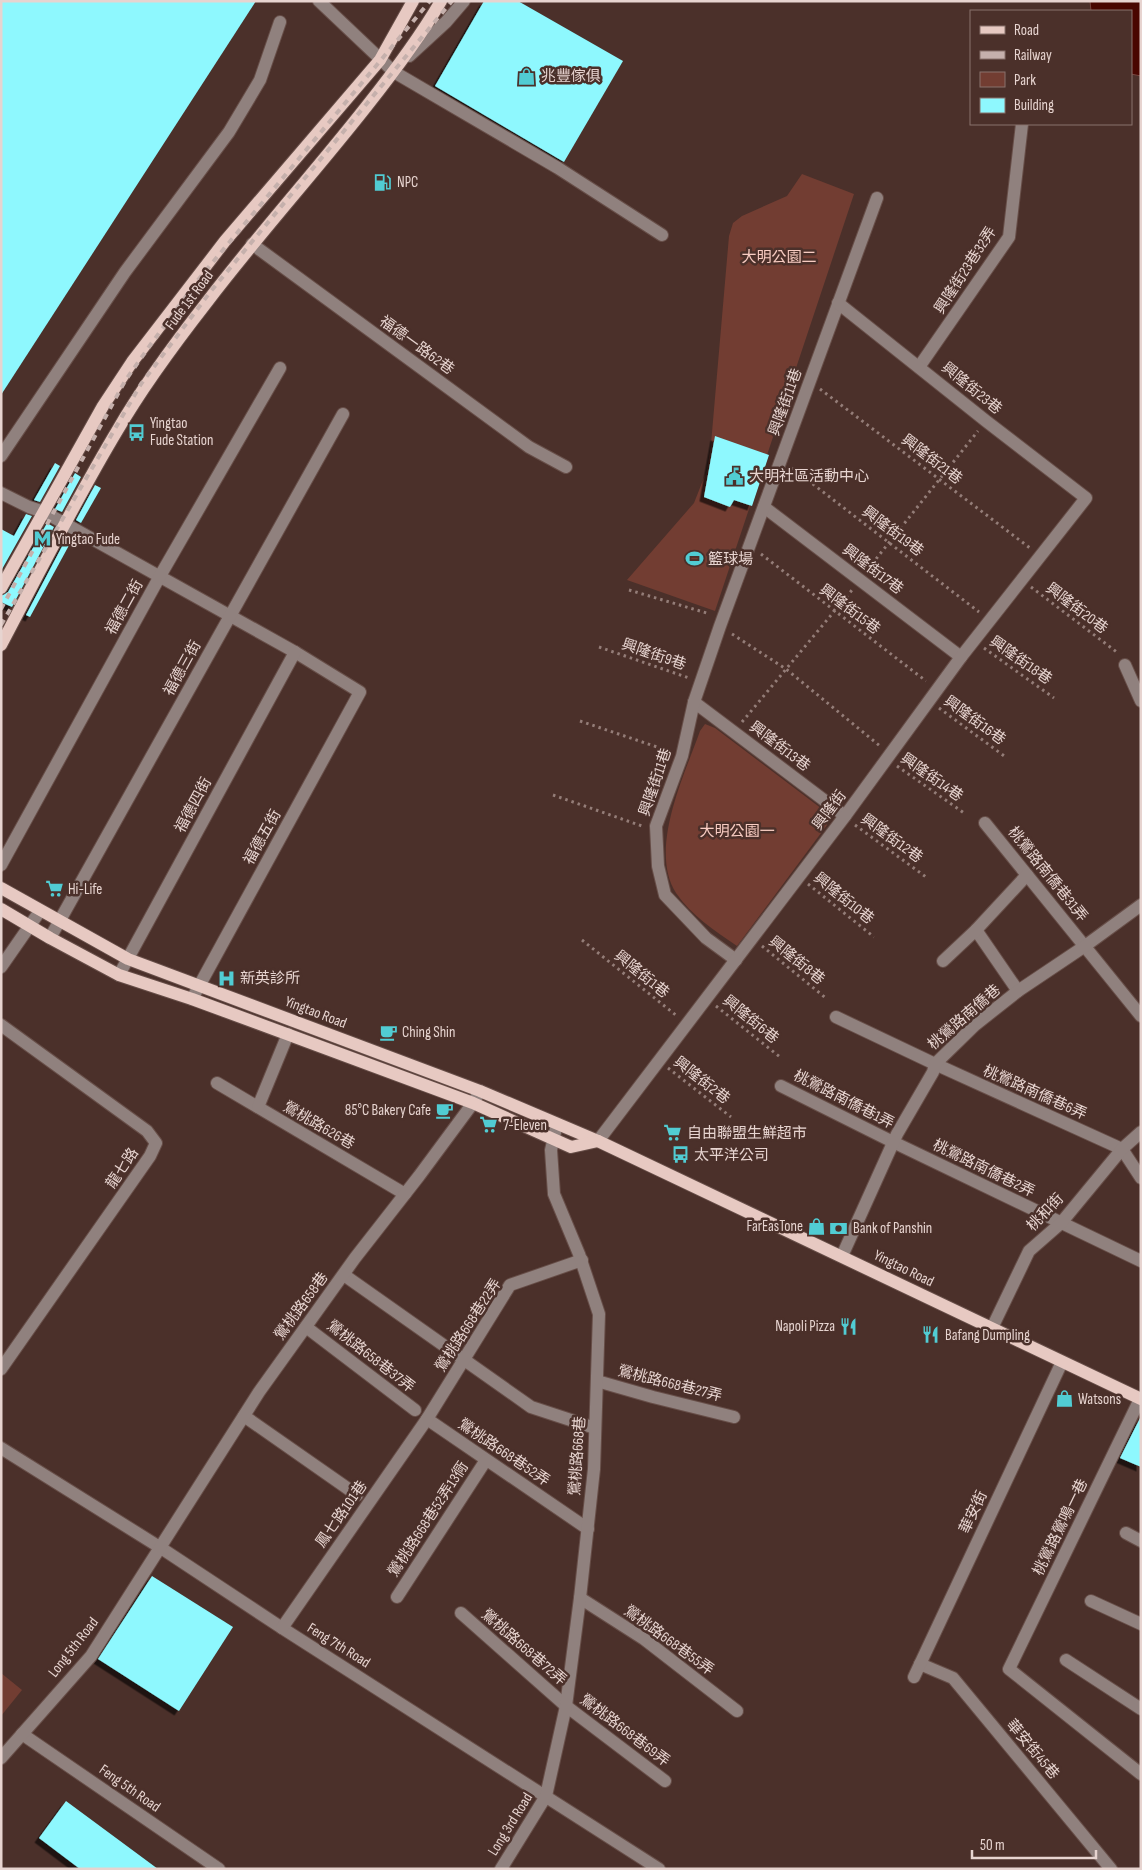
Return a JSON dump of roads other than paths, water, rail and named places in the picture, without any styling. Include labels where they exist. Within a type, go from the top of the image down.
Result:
[{"type":"main road","name":"Fude 1st Road","points":[[1,588],[103,406],[132,362],[225,241],[380,60],[413,1]]},
{"type":"main road","name":"Fude 1st Road","points":[[1,645],[65,523],[117,430],[140,395],[206,303],[252,244],[341,140],[398,67],[425,29],[441,1]]},
{"type":"main road","name":"Yingtao Road","points":[[1,888],[128,959],[480,1091],[557,1124],[842,1256],[1141,1399]]},
{"type":"main road","name":"Yingtao Road","points":[[1,909],[50,938],[119,974],[192,999],[473,1103],[571,1147],[598,1142]]},
{"type":"street","points":[[318,1],[380,60],[398,67],[662,235]]},
{"type":"street","points":[[398,67],[446,22],[464,1]]},
{"type":"street","points":[[1,456],[125,272],[229,132],[260,80],[280,22]]},
{"type":"street","name":"興隆街23巷32弄","points":[[919,367],[1009,237],[1022,125]]},
{"type":"street","name":"興隆街11巷","points":[[736,960],[706,938],[665,895],[658,866],[656,826],[682,756],[694,702],[722,622],[877,198]]},
{"type":"street","name":"福德一路62巷","points":[[252,244],[529,447],[566,467]]},
{"type":"street","name":"興隆街23巷","points":[[838,303],[1086,498]]},
{"type":"street","name":"福德二街","points":[[1,865],[160,576],[280,368]]},
{"type":"street","name":"福德三街","points":[[50,938],[343,414]]},
{"type":"street","points":[[1,493],[29,508],[44,512],[65,523],[295,652]]},
{"type":"street","name":"興隆街","points":[[598,1142],[845,817],[961,658],[1086,498]]},
{"type":"street","name":"興隆街17巷","points":[[764,507],[961,658]]},
{"type":"street","name":"福德五街","points":[[192,999],[360,692],[295,652]]},
{"type":"street","name":"福德四街","points":[[119,974],[295,652]]},
{"type":"street","points":[[1125,665],[1141,701]]},
{"type":"street","name":"興隆街13巷","points":[[694,702],[845,817]]},
{"type":"street","name":"桃鶯路南僑巷31弄","points":[[985,823],[1141,1016]]},
{"type":"street","points":[[943,961],[976,930],[1027,875]]},
{"type":"street","name":"桃鶯路南僑巷","points":[[842,1256],[893,1142],[935,1064],[975,1025],[1018,990],[1141,906]]},
{"type":"street","points":[[1,966],[40,911]]},
{"type":"street","points":[[976,930],[1018,990]]},
{"type":"street","name":"桃鶯路南僑巷6弄","points":[[836,1017],[1122,1149]]},
{"type":"street","name":"龍七路","points":[[1,1025],[147,1131],[156,1143],[150,1156],[1,1369]]},
{"type":"street","points":[[258,1107],[288,1034]]},
{"type":"street","name":"鶯桃路626巷","points":[[217,1083],[405,1194]]},
{"type":"street","name":"桃鶯路南僑巷1弄","points":[[781,1086],[893,1142]]},
{"type":"street","name":"鶯桃路658巷","points":[[161,1548],[244,1416],[306,1326],[473,1103],[480,1091]]},
{"type":"street","name":"鶯桃路668巷","points":[[546,1796],[566,1706],[588,1529],[594,1469],[599,1314],[582,1260],[554,1194],[551,1150],[557,1124]]},
{"type":"street","name":"桃和街","points":[[992,1328],[1029,1251],[1061,1223],[1122,1149],[1141,1132]]},
{"type":"street","name":"桃鶯路南僑巷2弄","points":[[893,1142],[1141,1260]]},
{"type":"street","points":[[1122,1149],[1141,1178]]},
{"type":"street","name":"鶯桃路668巷22弄","points":[[427,1419],[510,1285],[582,1260]]},
{"type":"street","points":[[344,1274],[531,1407],[595,1428]]},
{"type":"street","name":"鶯桃路658巷37弄","points":[[306,1326],[415,1410]]},
{"type":"street","name":"華安街","points":[[914,1677],[1062,1362]]},
{"type":"street","name":"鶯桃路668巷27弄","points":[[597,1381],[653,1397],[734,1416]]},
{"type":"street","name":"桃鶯路鶯鳴一巷","points":[[1141,1399],[1009,1669],[1141,1774]]},
{"type":"street","points":[[244,1416],[357,1495]]},
{"type":"street","name":"鶯桃路668巷52弄","points":[[427,1419],[588,1529]]},
{"type":"street","name":"鳳七路101巷","points":[[282,1628],[427,1419]]},
{"type":"street","name":"Feng 7th Road","points":[[1,1448],[161,1548],[282,1628],[658,1869]]},
{"type":"street","name":"鶯桃路668巷52弄13衕","points":[[397,1597],[486,1460]]},
{"type":"street","points":[[1126,1533],[1141,1541]]},
{"type":"street","name":"Long 5th Road","points":[[1,1758],[91,1656],[161,1548]]},
{"type":"street","name":"鶯桃路668巷55弄","points":[[580,1598],[644,1639],[737,1711]]},
{"type":"street","points":[[1091,1601],[1141,1624]]},
{"type":"street","name":"鶯桃路668巷72弄","points":[[461,1614],[566,1706]]},
{"type":"street","points":[[1066,1660],[1141,1709]]},
{"type":"street","name":"華安街45巷","points":[[920,1664],[953,1678],[1111,1869]]},
{"type":"street","name":"鶯桃路668巷69弄","points":[[566,1706],[665,1781]]},
{"type":"street","name":"Feng 5th Road","points":[[22,1734],[218,1869]]},
{"type":"street","name":"Long 3rd Road","points":[[501,1869],[546,1796]]},
{"type":"railway","points":[[1,609],[125,381],[151,344],[198,280],[430,1]]},
{"type":"railway","points":[[1,625],[141,384],[211,291],[452,1]]},
{"type":"place","name":"兆豐傢俱","points":[[527,76]]},
{"type":"place","name":"NPC","points":[[383,182]]},
{"type":"place","name":"Yingtao Fude Station","points":[[136,432]]},
{"type":"place","name":"大明社區活動中心","points":[[735,476]]},
{"type":"place","name":"Yingtao Fude","points":[[42,539]]},
{"type":"place","name":"籃球場","points":[[694,559]]},
{"type":"place","name":"Hi-Life","points":[[54,889]]},
{"type":"place","name":"新英診所","points":[[226,978]]},
{"type":"place","name":"Ching Shin","points":[[388,1032]]},
{"type":"place","name":"85°C Bakery Cafe","points":[[445,1110]]},
{"type":"place","name":"7-Eleven","points":[[489,1125]]},
{"type":"place","name":"自由聯盟生鮮超市","points":[[673,1133]]},
{"type":"place","name":"太平洋公司","points":[[680,1155]]},
{"type":"place","name":"FarEasTone","points":[[817,1226]]},
{"type":"place","name":"Bank of Panshin","points":[[839,1228]]},
{"type":"place","name":"Napoli Pizza","points":[[849,1326]]},
{"type":"place","name":"Bafang Dumpling","points":[[931,1335]]},
{"type":"place","name":"Watsons","points":[[1064,1399]]},
{"type":"park label","name":"大明公園二","points":[[779,257]]},
{"type":"park label","name":"大明公園一","points":[[737,831]]}]
